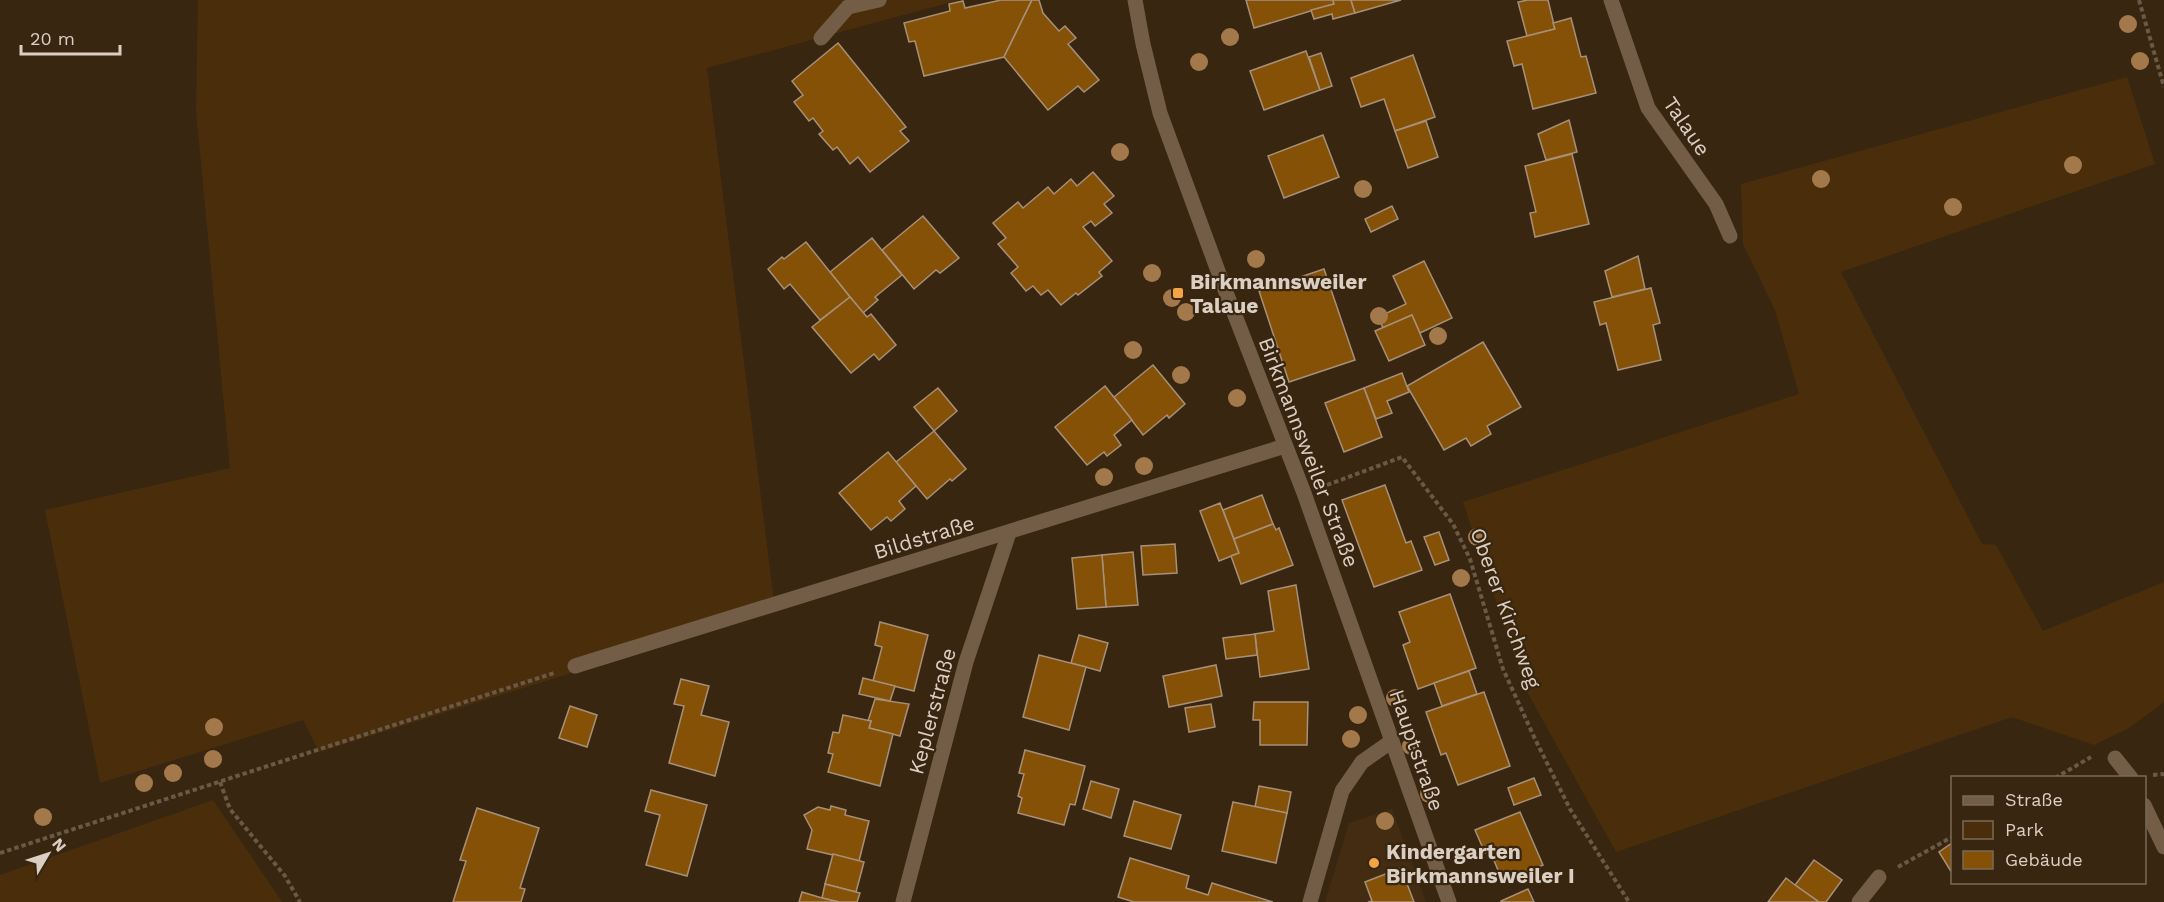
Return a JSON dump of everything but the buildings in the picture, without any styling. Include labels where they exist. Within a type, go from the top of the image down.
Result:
[{"type":"street","points":[[822,38],[848,7],[879,0]]},
{"type":"street","name":"Birkmannsweiler Straße","points":[[1135,0],[1160,113],[1347,611]]},
{"type":"street","name":"Talaue","points":[[1611,0],[1648,108],[1716,204],[1730,236]]},
{"type":"street","name":"Bildstraße","points":[[575,666],[1285,446]]},
{"type":"street","name":"Keplerstraße","points":[[903,902],[966,662],[1009,533]]},
{"type":"street","name":"Hauptstraße","points":[[1347,611],[1449,902]]},
{"type":"street","points":[[1310,902],[1342,791],[1362,762],[1392,741]]},
{"type":"street","points":[[2115,758],[2130,776]]},
{"type":"street","points":[[2146,807],[2164,847]]},
{"type":"street","points":[[1859,902],[1879,876]]},
{"type":"path","points":[[2139,0],[2164,87]]},
{"type":"path","name":"Oberer Kirchweg","points":[[1304,493],[1402,458],[1453,524],[1470,559],[1503,669],[1535,739],[1570,809],[1629,902]]},
{"type":"path","points":[[0,853],[575,666]]},
{"type":"path","points":[[2057,776],[2092,756],[2115,758]]},
{"type":"path","points":[[220,782],[230,809],[285,876],[300,902]]},
{"type":"path","points":[[1879,876],[1951,838]]},
{"type":"shaded area","name":"Kindergarten Birkmannsweiler I","points":[[1392,809],[1426,902],[1325,902],[1349,823]]},
{"type":"green space","points":[[198,0],[959,0],[707,68],[775,609],[319,752],[303,720],[100,783],[45,510],[230,468],[196,111]]},
{"type":"green space","points":[[2127,77],[2155,164],[1841,272],[1982,544],[1996,545],[2043,631],[2164,582],[2164,702],[2129,728],[2094,745],[2012,717],[1616,852],[1526,690],[1463,502],[1799,394],[1775,310],[1743,244],[1741,184]]},
{"type":"green space","points":[[213,800],[282,902],[0,902],[0,875]]},
{"type":"place","name":"Birkmannsweiler Talaue","points":[[1178,293]]},
{"type":"place","name":"Kindergarten Birkmannsweiler I","points":[[1374,863]]}]
